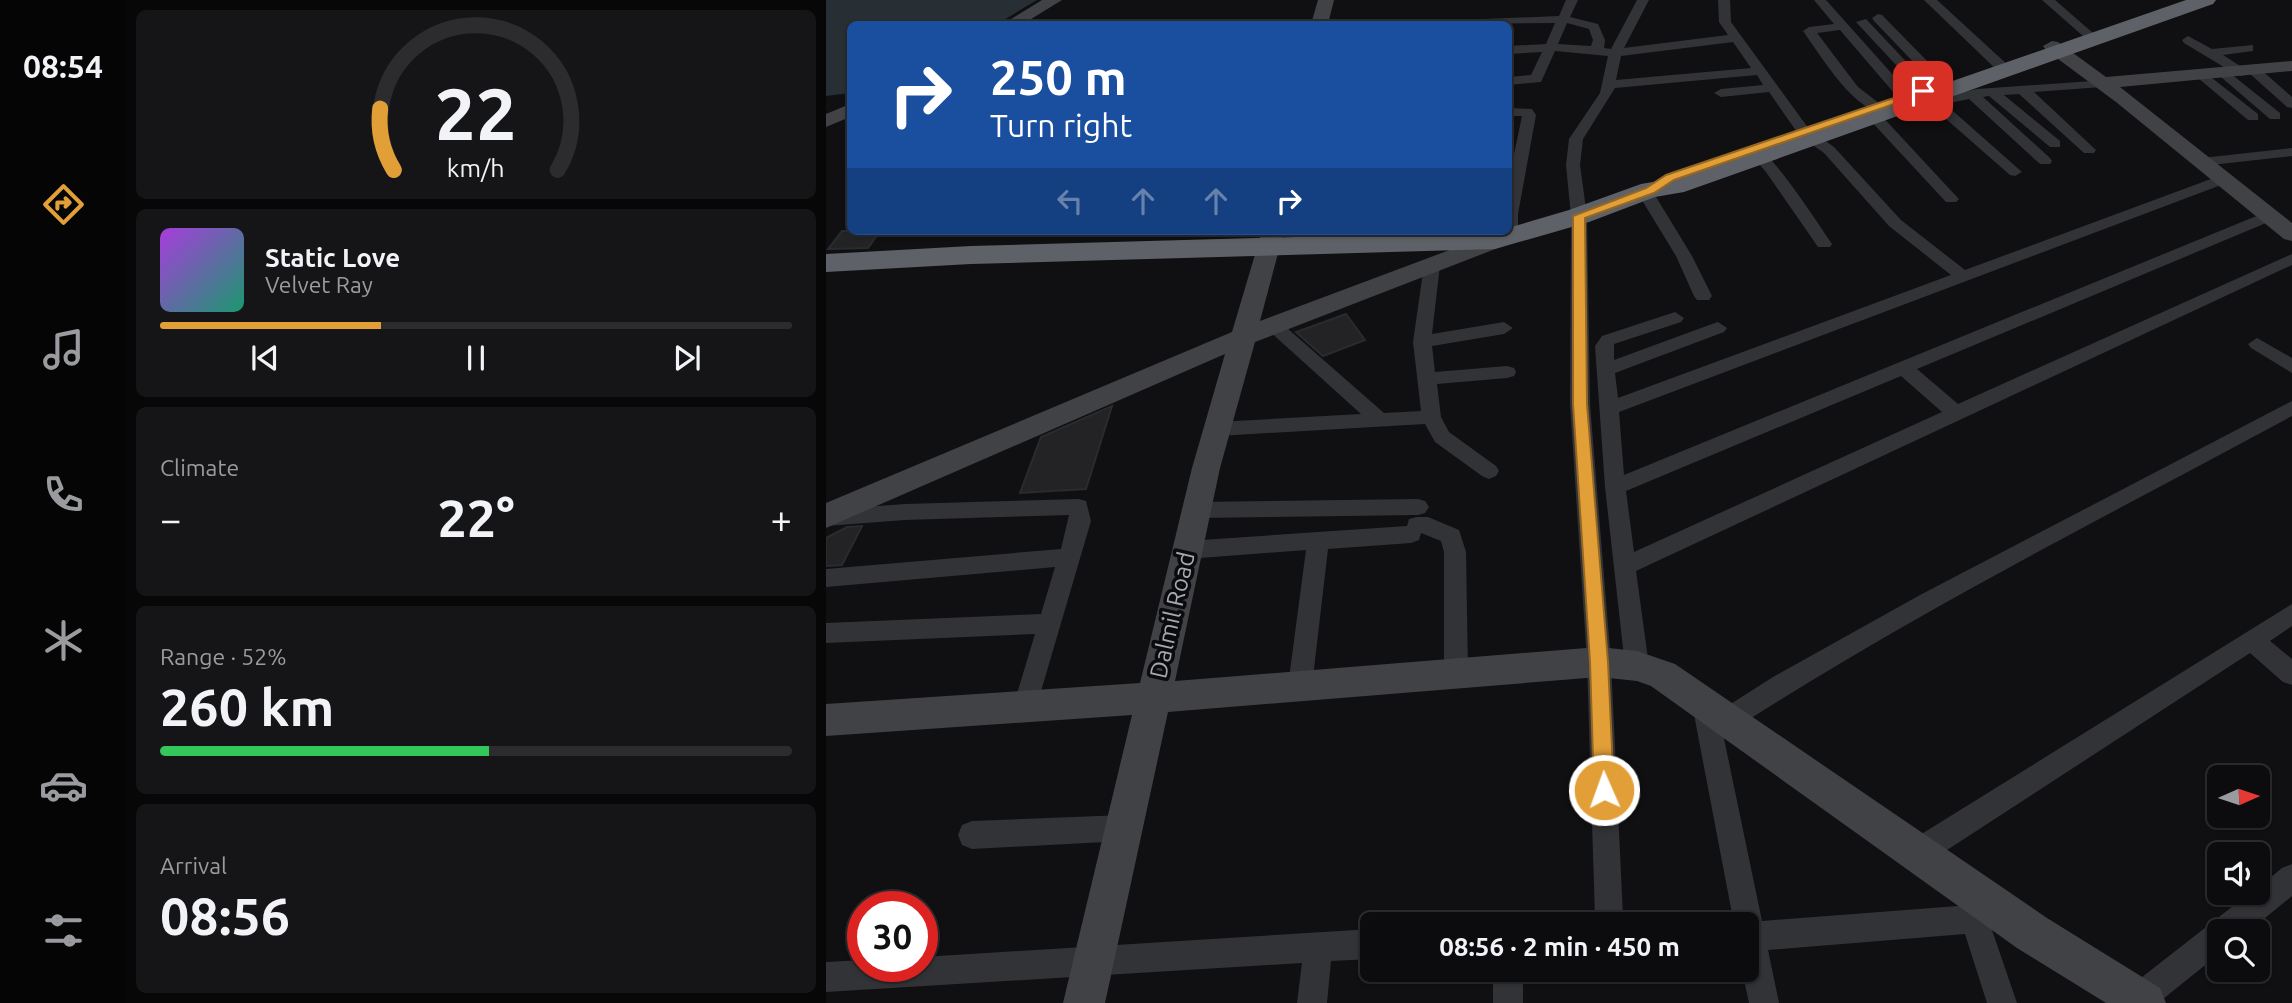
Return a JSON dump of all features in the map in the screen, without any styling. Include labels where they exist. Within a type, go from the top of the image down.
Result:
[{"type":"highway","points":[[2055,49],[2087,33],[2183,0]]},
{"type":"highway","points":[[826,263],[856,263],[864,266],[969,259],[1167,253],[1261,243],[1502,240],[1647,191],[1675,186],[1757,153],[1876,112],[1922,92],[2206,0]]},
{"type":"street","points":[[1017,21],[1054,0]]},
{"type":"street","points":[[1321,21],[1326,0]]},
{"type":"street","points":[[1512,81],[1536,79],[1553,47],[1572,0]]},
{"type":"street","points":[[1609,912],[1599,662],[1580,404],[1579,216],[1573,165],[1576,139],[1607,93],[1615,53],[1643,0]]},
{"type":"street","points":[[1724,0],[1725,22],[1808,135],[1829,149],[1895,223],[1964,277]]},
{"type":"street","points":[[1820,0],[1843,26],[2015,172]]},
{"type":"street","points":[[1930,0],[2002,68]]},
{"type":"street","points":[[2048,0],[2087,33]]},
{"type":"street","points":[[1878,18],[1929,71],[1922,92]]},
{"type":"street","points":[[1512,22],[1565,19],[1594,27],[1599,40],[1597,50]]},
{"type":"street","points":[[1862,22],[1922,92],[1972,94],[2106,86],[2292,66]]},
{"type":"street","points":[[1843,26],[1809,30],[1853,90],[1876,112],[1951,199]]},
{"type":"street","points":[[1512,50],[1553,47],[1615,53],[1735,38]]},
{"type":"street","points":[[2188,40],[2292,103]]},
{"type":"street","points":[[2210,53],[2249,48]]},
{"type":"street","points":[[2055,49],[2202,162],[2220,181]]},
{"type":"street","points":[[1609,85],[1759,71]]},
{"type":"street","points":[[2241,72],[2275,116]]},
{"type":"street","points":[[2203,75],[2253,117]]},
{"type":"street","points":[[2106,86],[2120,102],[2283,232]]},
{"type":"street","points":[[1721,93],[1771,88]]},
{"type":"street","points":[[2022,89],[2089,150]]},
{"type":"street","points":[[1992,92],[2055,144]]},
{"type":"street","points":[[1972,94],[2045,161]]},
{"type":"street","points":[[826,121],[847,111]]},
{"type":"street","points":[[1512,112],[1529,113],[1516,149],[1513,175]]},
{"type":"street","points":[[1757,153],[1824,244]]},
{"type":"street","points":[[2202,162],[2284,153],[2292,165]]},
{"type":"street","points":[[1608,409],[2220,181]]},
{"type":"street","points":[[1647,191],[1703,296]]},
{"type":"street","points":[[1615,487],[1903,368],[2283,232]]},
{"type":"street","points":[[826,517],[1242,337],[1502,240],[1504,235]]},
{"type":"street","name":"Dalmil Road","points":[[1084,1003],[1187,550],[1242,337],[1261,243]]},
{"type":"street","points":[[1625,566],[2292,259]]},
{"type":"street","points":[[1432,265],[1422,342],[1431,417],[1442,437],[1489,471]]},
{"type":"street","points":[[1637,666],[1615,487],[1605,342],[1675,318]]},
{"type":"street","points":[[1273,325],[1380,420]]},
{"type":"street","points":[[1422,342],[1504,328]]},
{"type":"street","points":[[1605,370],[1718,328]]},
{"type":"street","points":[[2258,344],[2292,367]]},
{"type":"street","points":[[1903,368],[1956,413]]},
{"type":"street","points":[[1426,379],[1507,372]]},
{"type":"street","points":[[1716,712],[1782,685],[1928,603],[2292,408]]},
{"type":"street","points":[[1217,429],[1431,417]]},
{"type":"street","points":[[826,517],[1073,506],[1079,508],[1069,557],[1025,707]]},
{"type":"street","points":[[1197,510],[1416,522],[1451,536],[1455,552],[1456,673]]},
{"type":"street","points":[[1187,550],[1318,541],[1416,522]]},
{"type":"street","points":[[1300,686],[1318,541]]},
{"type":"street","points":[[826,578],[1069,557]]},
{"type":"street","points":[[1917,853],[2292,614]]},
{"type":"street","points":[[826,633],[1050,623]]},
{"type":"street","points":[[2252,640],[2292,674]]},
{"type":"street","points":[[826,720],[1153,698],[1599,662],[1637,666],[1663,675],[1917,853],[1969,902],[2032,933],[2142,1001],[2207,946]]},
{"type":"street","points":[[1716,712],[1745,912]]},
{"type":"street","points":[[972,835],[1124,828]]},
{"type":"street","points":[[2240,919],[2292,878]]},
{"type":"street","points":[[1759,935],[1969,902]]},
{"type":"street","points":[[1969,902],[2002,1003]]},
{"type":"street","points":[[826,977],[1094,963],[1360,945]]},
{"type":"street","points":[[1312,1003],[1318,948]]},
{"type":"street","points":[[1759,981],[1764,1003]]},
{"type":"street","points":[[1508,982],[1508,1003]]},
{"type":"shaded area","points":[[826,0],[1037,0],[1002,21],[847,21],[847,93],[826,96]]},
{"type":"building","points":[[842,231],[847,231],[847,235],[877,235],[868,248],[828,249]]},
{"type":"building","points":[[1346,314],[1365,340],[1323,356],[1296,332]]},
{"type":"building","points":[[1112,406],[1086,489],[1020,493],[1041,437]]},
{"type":"building","points":[[862,526],[842,565],[826,566],[826,538],[847,527]]},
{"type":"route","points":[[1604,790],[1599,662],[1580,404],[1579,216],[1650,190],[1670,177],[1923,91]]}]
